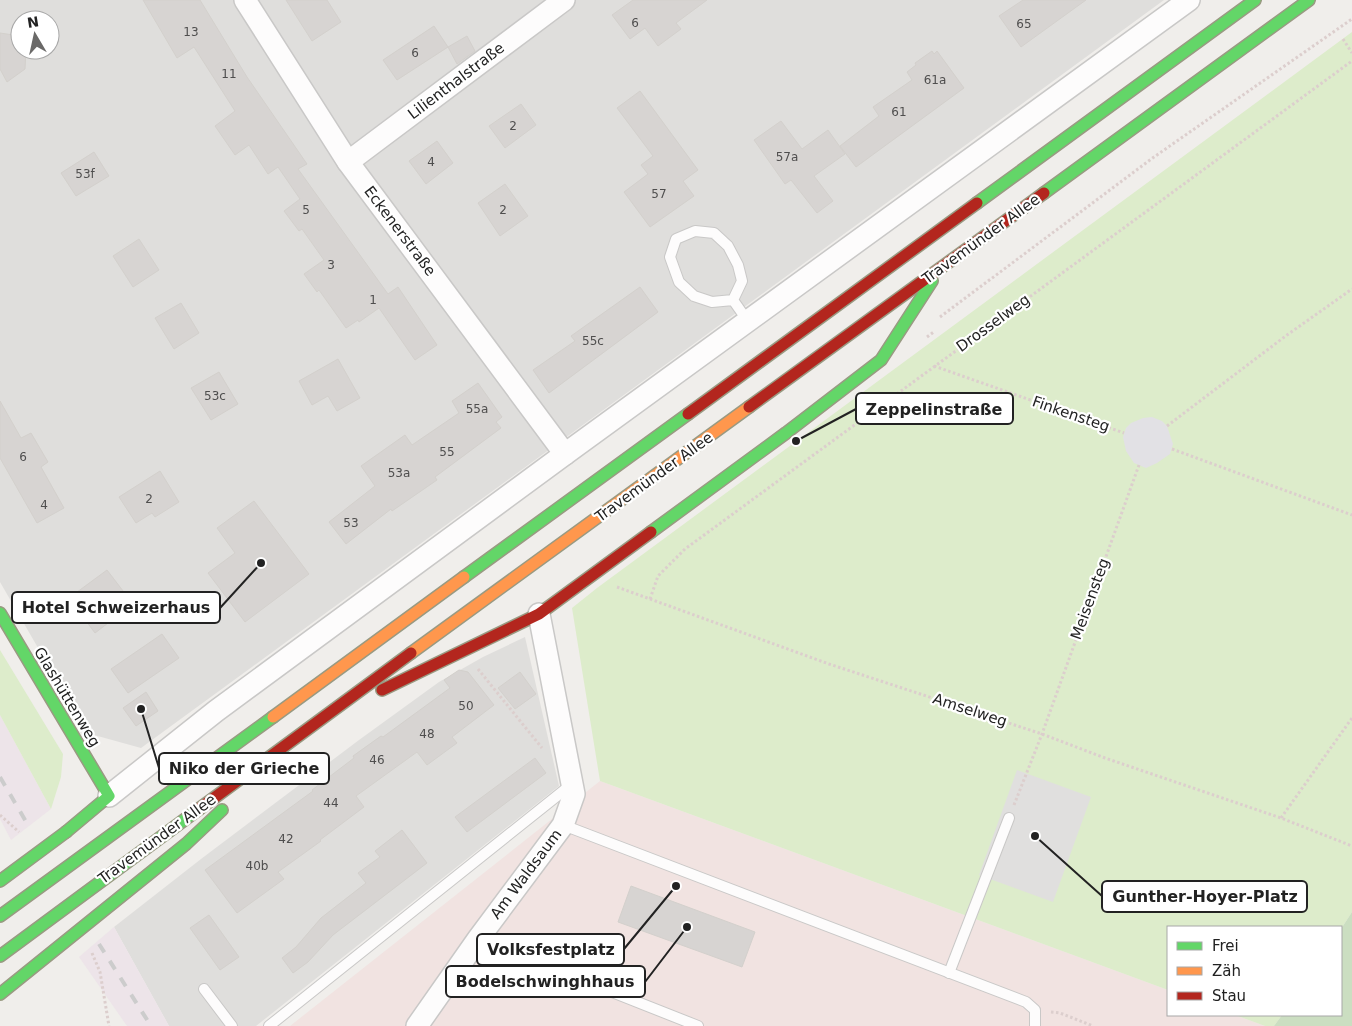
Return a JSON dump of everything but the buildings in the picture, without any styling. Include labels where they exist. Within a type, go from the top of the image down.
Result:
[{"type":"main road","name":"Travemünder Allee","points":[[0,916],[1255,0]]},
{"type":"main road","name":"Travemünder Allee","points":[[0,956],[305,731],[1309,0]]},
{"type":"main road","points":[[318,722],[539,614],[786,433],[881,360],[940,269]]},
{"type":"main road","name":"Glashüttenweg","points":[[0,613],[109,796]]},
{"type":"main road","points":[[0,994],[186,844],[305,731]]},
{"type":"main road","points":[[0,881],[66,832],[109,796]]},
{"type":"street","name":"Eckenerstraße","points":[[246,0],[348,162],[565,454]]},
{"type":"street","name":"Lilienthalstraße","points":[[348,162],[564,0]]},
{"type":"street","points":[[109,796],[216,711],[747,320],[1189,0]]},
{"type":"street","name":"Am Waldsaum","points":[[417,1026],[478,939],[563,825],[574,794],[539,614]]},
{"type":"lane","points":[[695,231],[714,233],[728,246],[738,265],[742,281],[733,300],[712,302],[694,296],[679,282],[670,257],[676,239],[695,231]]},
{"type":"lane","points":[[733,300],[747,320]]},
{"type":"lane","points":[[269,1026],[572,784]]},
{"type":"lane","points":[[949,973],[1009,818]]},
{"type":"lane","points":[[563,825],[1026,1002],[1035,1010],[1035,1026]]},
{"type":"lane","points":[[478,939],[698,1026]]},
{"type":"lane","points":[[204,990],[232,1026]]},
{"type":"path","points":[[934,321],[1154,157],[1352,19]]},
{"type":"path","points":[[1343,39],[1352,53]]},
{"type":"path","name":"Drosselweg","points":[[650,599],[658,576],[685,549],[1352,61]]},
{"type":"path","points":[[1167,426],[1352,289]]},
{"type":"path","name":"Finkensteg","points":[[934,366],[1124,433]]},
{"type":"path","points":[[1172,449],[1352,516]]},
{"type":"path","name":"Meisensteg","points":[[1009,818],[1042,734],[1139,465]]},
{"type":"path","name":"Amselweg","points":[[587,578],[600,580],[829,664],[1042,734],[1105,758],[1281,818],[1352,846]]},
{"type":"path","points":[[463,651],[548,755]]},
{"type":"path","points":[[1281,818],[1352,718]]},
{"type":"path","points":[[0,815],[18,832]]},
{"type":"path","points":[[92,953],[100,972],[109,1026]]},
{"type":"path","points":[[1035,1010],[1060,1013],[1093,1026]]},
{"type":"shaded area","points":[[0,0],[1164,0],[141,748],[94,735],[60,686],[0,582]]},
{"type":"shaded area","points":[[1152,417],[1162,421],[1167,426],[1173,444],[1170,454],[1146,468],[1134,463],[1126,451],[1123,437],[1126,428],[1131,423],[1143,418]]},
{"type":"shaded area","points":[[525,637],[559,786],[256,1026],[169,1026],[114,927],[201,859],[439,682],[483,657]]},
{"type":"shaded area","points":[[0,715],[51,809],[11,840],[0,819]]},
{"type":"shaded area","points":[[1017,770],[1091,797],[1053,902],[979,875]]},
{"type":"shaded area","points":[[600,781],[1167,990],[1167,1016],[1238,1016],[1265,1026],[290,1026]]},
{"type":"shaded area","points":[[114,927],[169,1026],[127,1026],[79,957]]},
{"type":"green space","points":[[1352,32],[1352,912],[1342,927],[1167,926],[1167,990],[600,781],[572,608]]},
{"type":"green space","points":[[0,650],[63,754],[61,777],[51,809],[0,715]]},
{"type":"green space","points":[[1352,912],[1352,1026],[1274,1026],[1281,1016],[1342,1016],[1342,927]]},
{"type":"green space","points":[[1238,1016],[1281,1016],[1274,1026],[1265,1026]]},
{"type":"railway","points":[[0,777],[28,825]]},
{"type":"railway","points":[[99,944],[151,1026]]},
{"type":"traffic: fast","points":[[977,203],[1255,0]]},
{"type":"traffic: fast","points":[[1044,193],[1309,0]]},
{"type":"traffic: fast","points":[[651,532],[786,433],[881,360],[932,281]]},
{"type":"traffic: fast","points":[[464,577],[688,414]]},
{"type":"traffic: fast","points":[[0,613],[109,796],[66,832]]},
{"type":"traffic: fast","points":[[0,916],[273,717]]},
{"type":"traffic: fast","points":[[0,956],[199,809]]},
{"type":"traffic: fast","points":[[0,994],[186,844],[222,810]]},
{"type":"traffic: fast","points":[[0,881],[66,832]]},
{"type":"traffic: slow","points":[[411,653],[749,407]]},
{"type":"traffic: slow","points":[[273,717],[464,577]]},
{"type":"traffic: jam","points":[[749,407],[1044,193]]},
{"type":"traffic: jam","points":[[688,414],[977,203]]},
{"type":"traffic: jam","points":[[382,690],[539,614],[651,532]]},
{"type":"traffic: jam","points":[[199,809],[411,653]]},
{"type":"place","name":"Zeppelinstraße","points":[[796,441]]},
{"type":"place","name":"Hotel Schweizerhaus","points":[[261,563]]},
{"type":"place","name":"Niko der Grieche","points":[[141,709]]},
{"type":"place","name":"Gunther-Hoyer-Platz","points":[[1035,836]]},
{"type":"place","name":"Volksfestplatz","points":[[676,886]]},
{"type":"place","name":"Bodelschwinghhaus","points":[[687,927]]}]
